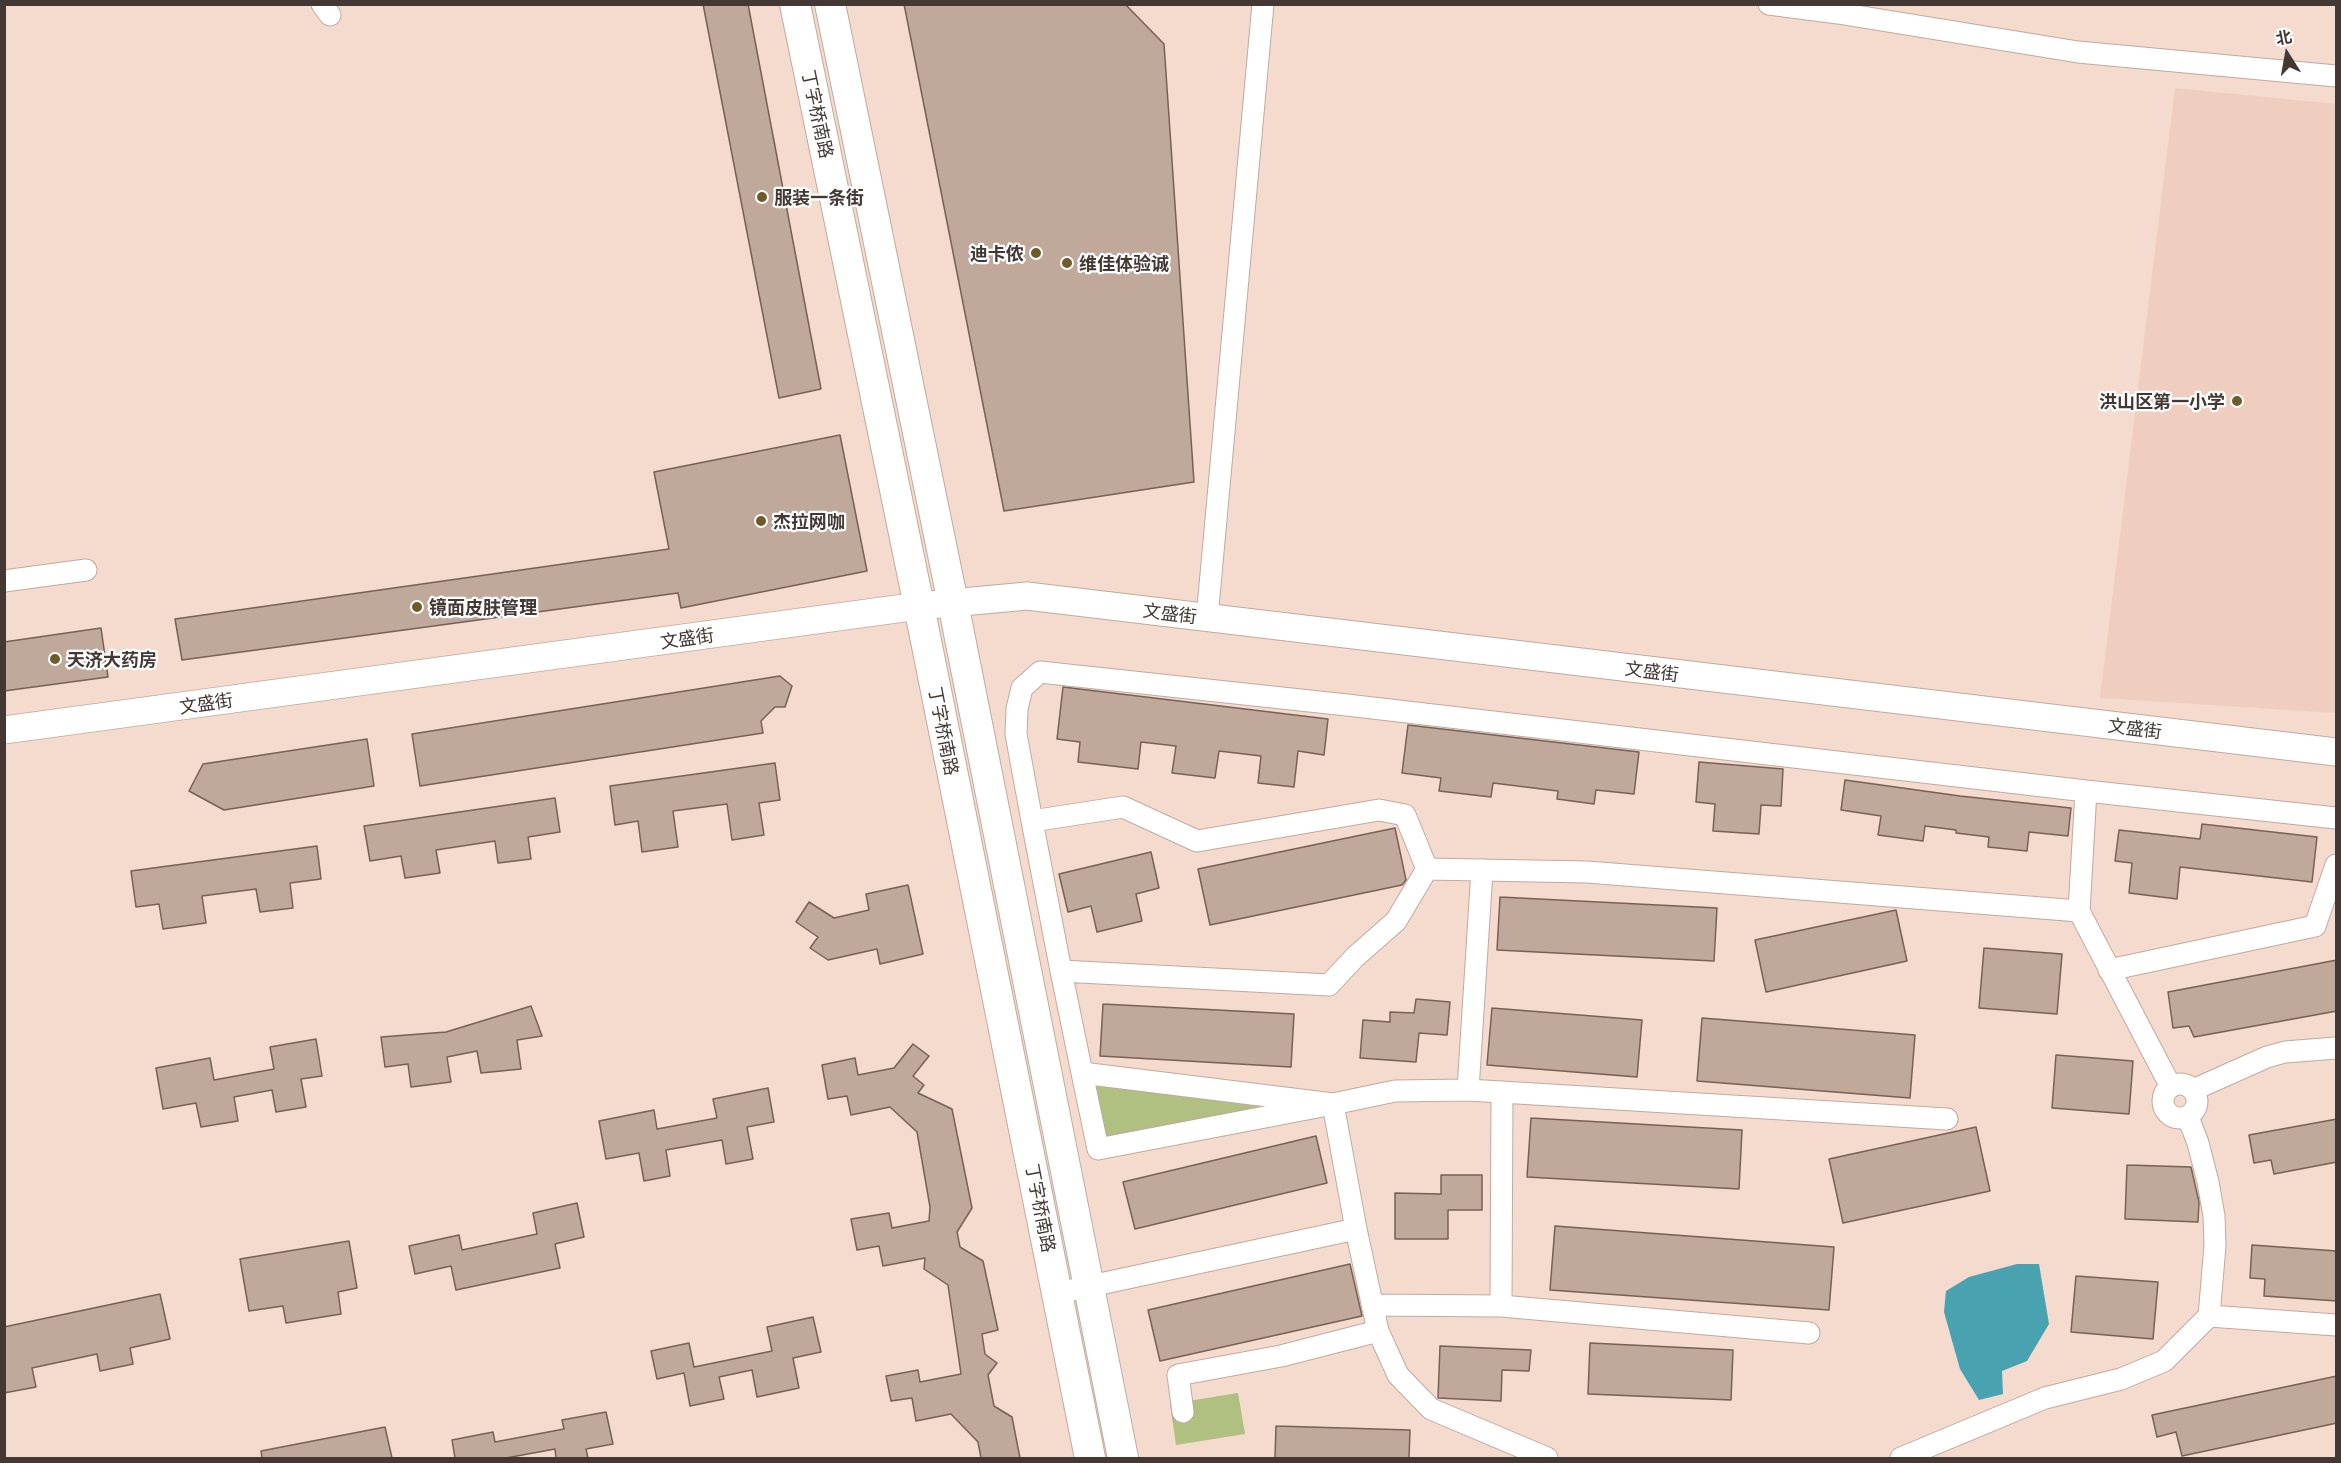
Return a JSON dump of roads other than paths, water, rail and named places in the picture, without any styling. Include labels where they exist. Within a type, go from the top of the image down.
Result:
[{"type":"main road","name":"丁字桥南路","points":[[795,4],[919,606],[1090,1458]]},
{"type":"main road","name":"丁字桥南路","points":[[830,4],[954,603],[1123,1458]]},
{"type":"street","points":[[1207,618],[1263,4]]},
{"type":"street","points":[[1769,4],[2078,52],[2337,76]]},
{"type":"street","points":[[4,581],[86,570]]},
{"type":"street","name":"文盛街","points":[[4,730],[919,606],[1027,597],[2337,752]]},
{"type":"street","points":[[1947,1119],[1468,1090],[1395,1091],[1098,1149],[1016,734],[1017,709],[1022,688],[1040,672],[2337,818]]},
{"type":"street","points":[[2086,791],[2079,911],[2171,1087]]},
{"type":"street","points":[[1032,821],[1123,807],[1197,841],[1379,810],[1406,815],[1427,869]]},
{"type":"street","points":[[2109,970],[2315,926],[2337,865]]},
{"type":"street","points":[[1427,869],[1587,872],[2079,911]]},
{"type":"street","points":[[1061,971],[1329,985],[1355,957],[1396,921],[1427,869]]},
{"type":"street","points":[[1468,1090],[1482,870]]},
{"type":"street","points":[[2193,1090],[2267,1057],[2285,1052],[2337,1048]]},
{"type":"street","points":[[1082,1073],[1333,1104]]},
{"type":"street","points":[[2182,1084],[2193,1090],[2197,1104],[2193,1114],[2176,1118],[2167,1112],[2163,1101],[2167,1090],[2182,1084]]},
{"type":"street","points":[[1501,1306],[1502,1092]]},
{"type":"street","points":[[1333,1104],[1378,1331],[1398,1375],[1431,1408],[1547,1458]]},
{"type":"street","points":[[1901,1458],[2045,1398],[2121,1379],[2164,1361],[2209,1316],[2215,1246],[2214,1216],[2198,1143],[2188,1117]]},
{"type":"street","points":[[1058,1293],[1356,1229]]},
{"type":"street","points":[[1372,1305],[1501,1306],[1809,1333]]},
{"type":"street","points":[[2209,1316],[2337,1325]]},
{"type":"street","points":[[1183,1412],[1178,1375],[1281,1356],[1378,1331]]},
{"type":"water","points":[[2017,1264],[2039,1264],[2049,1324],[2027,1361],[2002,1371],[2003,1394],[1979,1400],[1960,1369],[1944,1312],[1946,1291],[1969,1277]]},
{"type":"place","name":"服装一条街","points":[[762,197]]},
{"type":"place","name":"迪卡侬","points":[[1036,253]]},
{"type":"place","name":"维佳体验诚","points":[[1067,263]]},
{"type":"place","name":"洪山区第一小学","points":[[2237,401]]},
{"type":"place","name":"杰拉网咖","points":[[761,521]]},
{"type":"place","name":"镜面皮肤管理","points":[[417,607]]},
{"type":"place","name":"天济大药房","points":[[55,659]]}]
